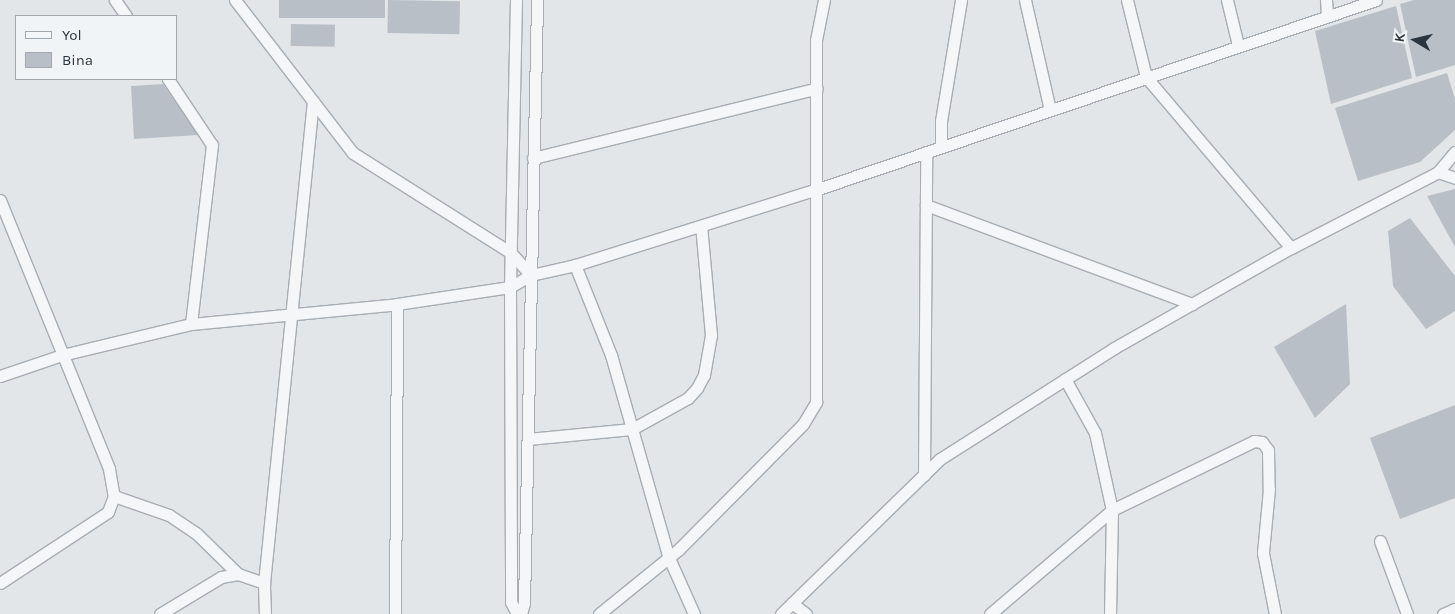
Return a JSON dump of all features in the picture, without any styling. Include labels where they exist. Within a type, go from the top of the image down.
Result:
[{"type":"street","points":[[115,0],[125,15]]},
{"type":"street","points":[[235,0],[353,153],[511,253],[531,275]]},
{"type":"street","points":[[516,0],[510,287],[511,602],[519,614]]},
{"type":"street","points":[[519,614],[524,603],[537,0]]},
{"type":"street","points":[[599,614],[669,558],[803,424],[816,402],[818,189],[816,40],[824,0]]},
{"type":"street","points":[[941,147],[941,121],[962,0]]},
{"type":"street","points":[[1025,0],[1050,110]]},
{"type":"street","points":[[1127,0],[1146,76],[1291,248]]},
{"type":"street","points":[[1227,0],[1238,45]]},
{"type":"street","points":[[1326,0],[1327,15]]},
{"type":"street","points":[[0,376],[62,355],[191,324],[397,304],[510,287],[531,275],[575,265],[818,189],[1146,76],[1376,0]]},
{"type":"street","points":[[169,80],[212,145],[191,324]]},
{"type":"street","points":[[533,158],[817,88]]},
{"type":"street","points":[[265,614],[264,583],[293,314],[313,101]]},
{"type":"street","points":[[924,475],[926,152]]},
{"type":"street","points":[[781,614],[940,459],[1065,379],[1192,304],[1291,248],[1438,172],[1455,152]]},
{"type":"street","points":[[1438,172],[1455,178]]},
{"type":"street","points":[[0,200],[109,469],[114,496],[108,512],[0,583]]},
{"type":"street","points":[[926,205],[1192,304]]},
{"type":"street","points":[[528,438],[632,429],[688,398],[704,375],[711,314],[701,226]]},
{"type":"street","points":[[575,265],[611,355],[669,558],[694,614]]},
{"type":"street","points":[[395,614],[397,304]]},
{"type":"street","points":[[1065,379],[1095,433],[1112,510],[1110,614]]},
{"type":"street","points":[[990,614],[1112,510],[1254,441],[1262,442],[1268,450],[1269,489],[1263,553],[1275,614]]},
{"type":"street","points":[[114,496],[170,515],[196,533],[238,574],[264,583]]},
{"type":"street","points":[[1380,541],[1407,614]]},
{"type":"street","points":[[160,614],[221,577],[238,574]]},
{"type":"street","points":[[792,603],[806,614]]},
{"type":"street","points":[[1443,614],[1455,609]]},
{"type":"building","points":[[279,0],[385,0],[385,18],[279,18]]},
{"type":"building","points":[[388,0],[460,1],[459,34],[387,33]]},
{"type":"building","points":[[1414,0],[1455,0],[1455,65],[1416,77],[1400,4]]},
{"type":"building","points":[[1396,6],[1412,78],[1331,104],[1315,31]]},
{"type":"building","points":[[291,24],[335,25],[335,47],[291,46]]},
{"type":"building","points":[[1447,73],[1455,99],[1455,130],[1420,162],[1358,181],[1335,108]]},
{"type":"building","points":[[163,84],[198,135],[134,139],[131,86]]},
{"type":"building","points":[[1455,189],[1455,247],[1427,196]]},
{"type":"building","points":[[1410,218],[1455,276],[1455,311],[1426,329],[1393,286],[1388,231]]},
{"type":"building","points":[[1346,304],[1350,384],[1315,418],[1274,347]]},
{"type":"building","points":[[1455,405],[1455,498],[1400,519],[1370,438]]}]
